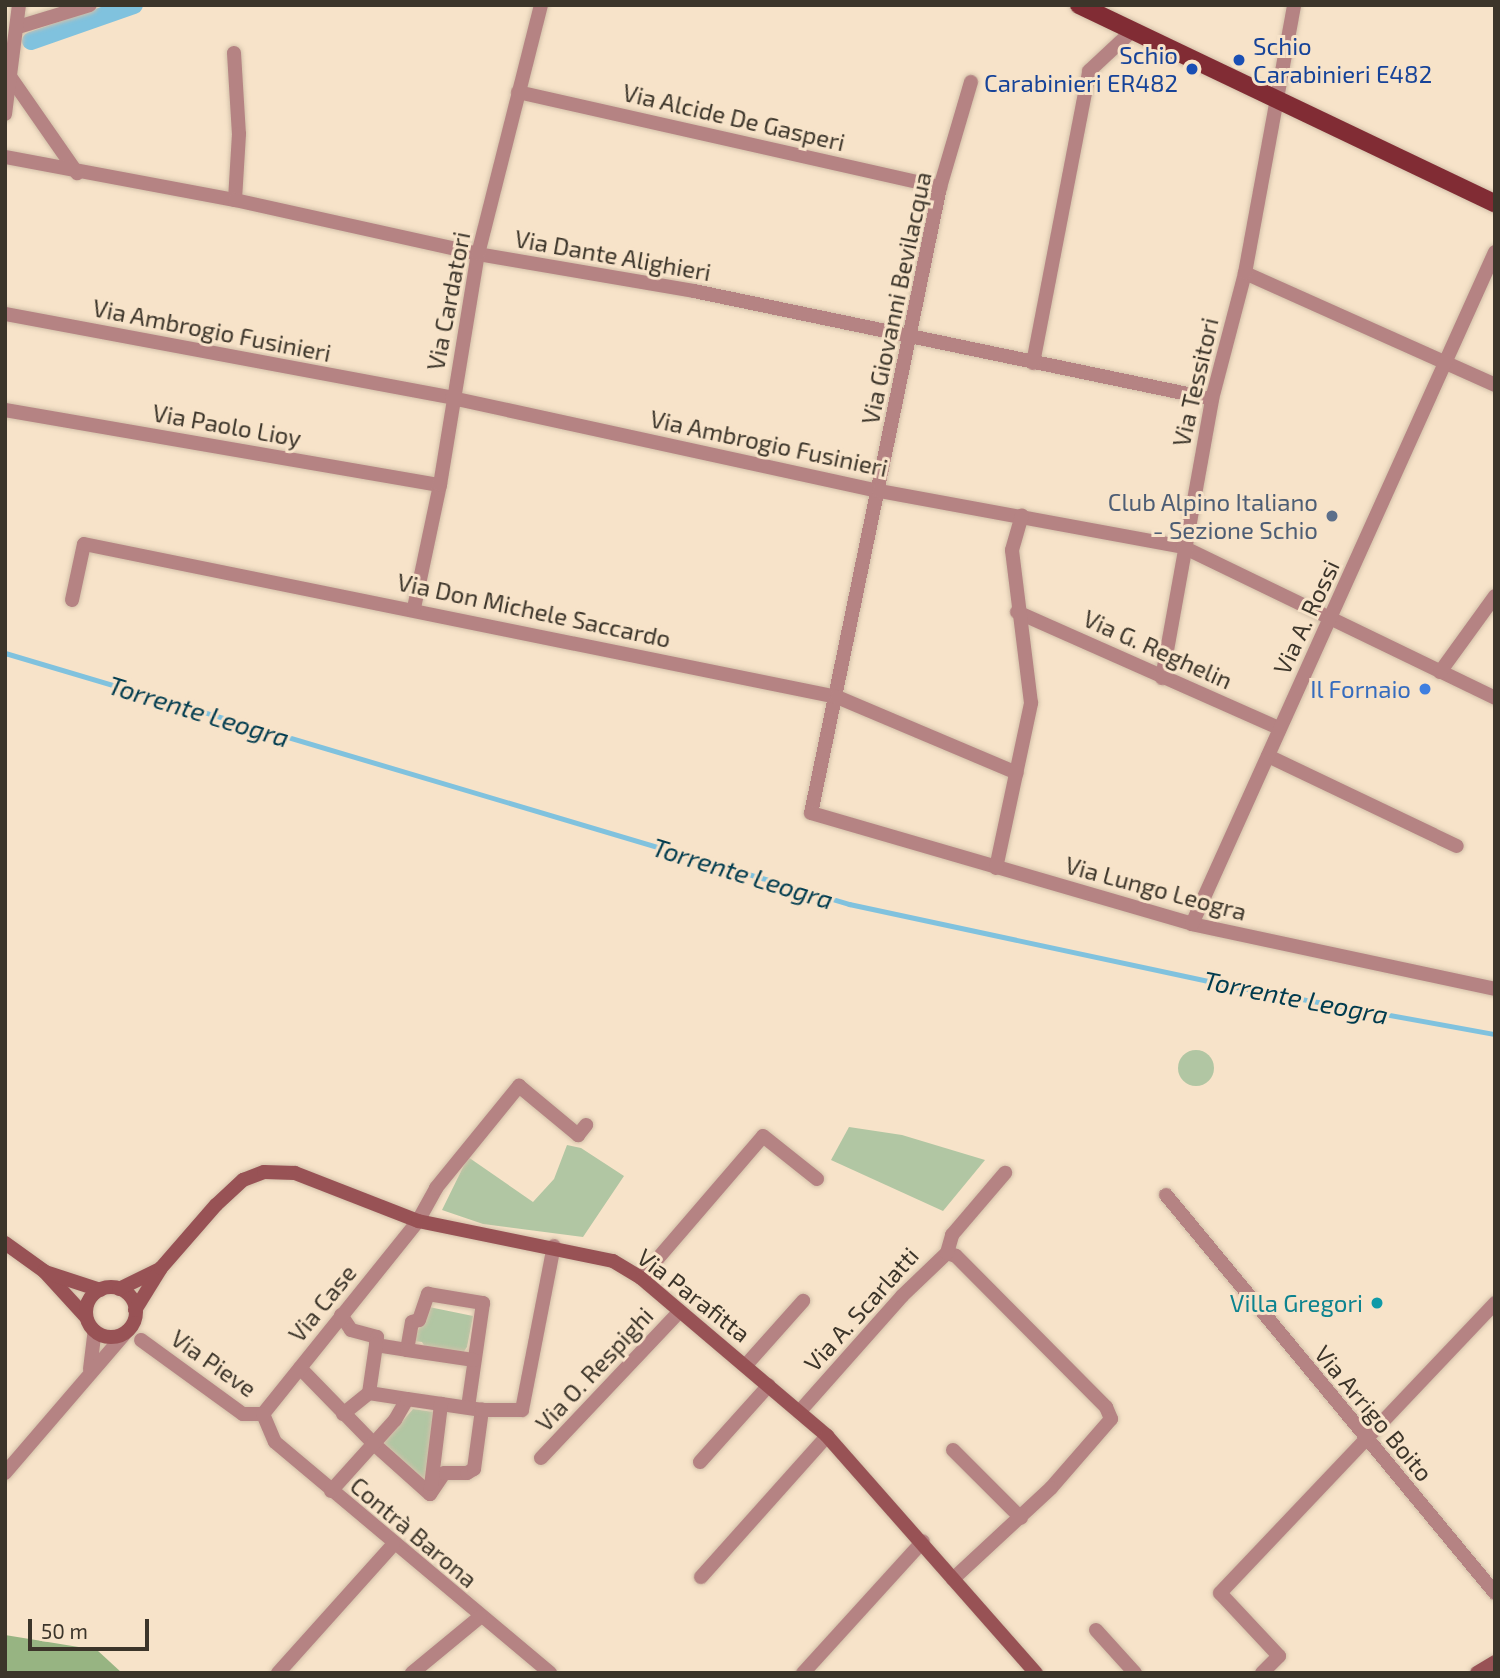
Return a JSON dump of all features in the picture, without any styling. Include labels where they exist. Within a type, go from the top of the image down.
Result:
[{"type":"main road","points":[[1079,5],[1277,96],[1495,203]]},
{"type":"street","points":[[5,114],[12,78],[19,5]]},
{"type":"street","points":[[18,27],[90,5]]},
{"type":"street","name":"Via Cardatori","points":[[414,608],[440,485],[452,398],[478,254],[541,5]]},
{"type":"street","name":"Via Tessitori","points":[[1162,678],[1183,547],[1212,399],[1245,273],[1294,5]]},
{"type":"street","points":[[1033,363],[1089,71],[1133,30]]},
{"type":"street","points":[[234,53],[239,134],[235,200]]},
{"type":"street","points":[[12,78],[77,173]]},
{"type":"street","name":"Via Giovanni Bevilacqua","points":[[811,813],[940,187],[971,82]]},
{"type":"street","name":"Via Alcide De Gasperi","points":[[519,92],[940,187]]},
{"type":"street","name":"Via Dante Alighieri","points":[[5,158],[235,200],[478,254],[694,291],[909,338],[1212,399]]},
{"type":"street","name":"Via A. Rossi","points":[[1192,924],[1495,252]]},
{"type":"street","points":[[1245,273],[1495,385]]},
{"type":"street","name":"Via Ambrogio Fusinieri","points":[[5,314],[452,398],[879,491],[1183,547],[1330,621],[1495,698]]},
{"type":"street","name":"Via Paolo Lioy","points":[[5,410],[440,485]]},
{"type":"street","points":[[996,868],[1031,703],[1017,612],[1012,550],[1022,516]]},
{"type":"street","name":"Via Don Michele Saccardo","points":[[72,600],[84,544],[414,608],[837,697],[1017,773]]},
{"type":"street","points":[[1440,672],[1495,597]]},
{"type":"street","name":"Via G. Reghelin","points":[[1017,612],[1162,678],[1279,727]]},
{"type":"street","points":[[1268,756],[1457,846]]},
{"type":"street","name":"Via Lungo Leogra","points":[[811,813],[1192,924],[1495,989]]},
{"type":"street","name":"Via Case","points":[[263,1414],[418,1221],[436,1188],[519,1086],[578,1135],[586,1125]]},
{"type":"street","points":[[641,1278],[763,1136],[817,1179]]},
{"type":"street","name":"Via Parafitta","points":[[135,1310],[161,1268],[243,1180],[264,1172],[295,1173],[418,1221],[554,1246],[613,1261],[641,1278],[827,1436],[923,1541],[1036,1673]]},
{"type":"street","name":"Via A. Scarlatti","points":[[800,1411],[920,1276],[947,1252],[952,1235],[1005,1173]]},
{"type":"street","name":"Via Arrigo Boito","points":[[1166,1195],[1495,1593]]},
{"type":"street","points":[[5,1243],[44,1271],[86,1317],[95,1332],[88,1374]]},
{"type":"street","points":[[369,1393],[475,1409],[522,1410],[554,1246]]},
{"type":"street","points":[[947,1252],[956,1256],[1110,1415],[1110,1425],[1021,1518],[953,1579]]},
{"type":"street","name":"Via Parafitta","points":[[119,1289],[161,1268]]},
{"type":"street","points":[[5,1473],[127,1331],[135,1310],[130,1297],[119,1289],[100,1290],[44,1271]]},
{"type":"street","points":[[86,1317],[89,1301],[100,1290]]},
{"type":"street","points":[[407,1350],[412,1322],[419,1320],[428,1294],[483,1303],[474,1360],[474,1469],[467,1473],[444,1473],[430,1494]]},
{"type":"street","points":[[746,1365],[803,1301]]},
{"type":"street","points":[[1262,1673],[1279,1656],[1220,1593],[1364,1437],[1495,1303]]},
{"type":"street","name":"Via O. Respighi","points":[[541,1458],[680,1311]]},
{"type":"street","points":[[341,1315],[351,1330],[377,1337],[369,1393],[344,1415]]},
{"type":"street","points":[[95,1332],[111,1337],[127,1331]]},
{"type":"street","name":"Via Pieve","points":[[141,1340],[243,1415],[263,1414]]},
{"type":"street","points":[[376,1345],[474,1360]]},
{"type":"street","points":[[300,1368],[344,1415],[430,1494]]},
{"type":"street","points":[[700,1462],[769,1385]]},
{"type":"street","points":[[331,1491],[374,1444],[407,1399]]},
{"type":"street","points":[[430,1494],[441,1404]]},
{"type":"street","name":"Contrà Barona","points":[[263,1414],[275,1442],[393,1545],[550,1673]]},
{"type":"street","points":[[701,1577],[827,1436]]},
{"type":"street","points":[[953,1450],[1021,1518]]},
{"type":"street","points":[[807,1672],[923,1541]]},
{"type":"street","points":[[278,1673],[393,1545]]},
{"type":"street","points":[[412,1673],[480,1617]]},
{"type":"street","points":[[1096,1630],[1128,1671]]},
{"type":"street","points":[[1477,1673],[1495,1662]]},
{"type":"green space","points":[[1196,1050],[1209,1055],[1214,1068],[1209,1081],[1196,1086],[1183,1081],[1178,1068],[1183,1055]]},
{"type":"green space","points":[[849,1127],[902,1135],[985,1160],[943,1211],[831,1160]]},
{"type":"green space","points":[[567,1145],[581,1148],[624,1176],[583,1237],[483,1224],[442,1210],[468,1157],[533,1202],[554,1179]]},
{"type":"green space","points":[[429,1307],[473,1316],[467,1347],[461,1356],[427,1350],[422,1342],[413,1341]]},
{"type":"green space","points":[[413,1409],[433,1412],[426,1481],[383,1444]]},
{"type":"green space","points":[[5,1635],[97,1650],[122,1673],[5,1673]]},
{"type":"waterway","points":[[31,41],[134,5]]},
{"type":"waterway","name":"Torrente Leogra","points":[[5,653],[849,904],[1230,986],[1495,1034]]},
{"type":"place","name":"Schio Carabinieri E482","points":[[1239,60]]},
{"type":"place","name":"Schio Carabinieri ER482","points":[[1192,69]]},
{"type":"place","name":"Club Alpino Italiano - Sezione Schio","points":[[1332,516]]},
{"type":"place","name":"Il Fornaio","points":[[1425,689]]},
{"type":"place","name":"Villa Gregori","points":[[1377,1303]]}]
